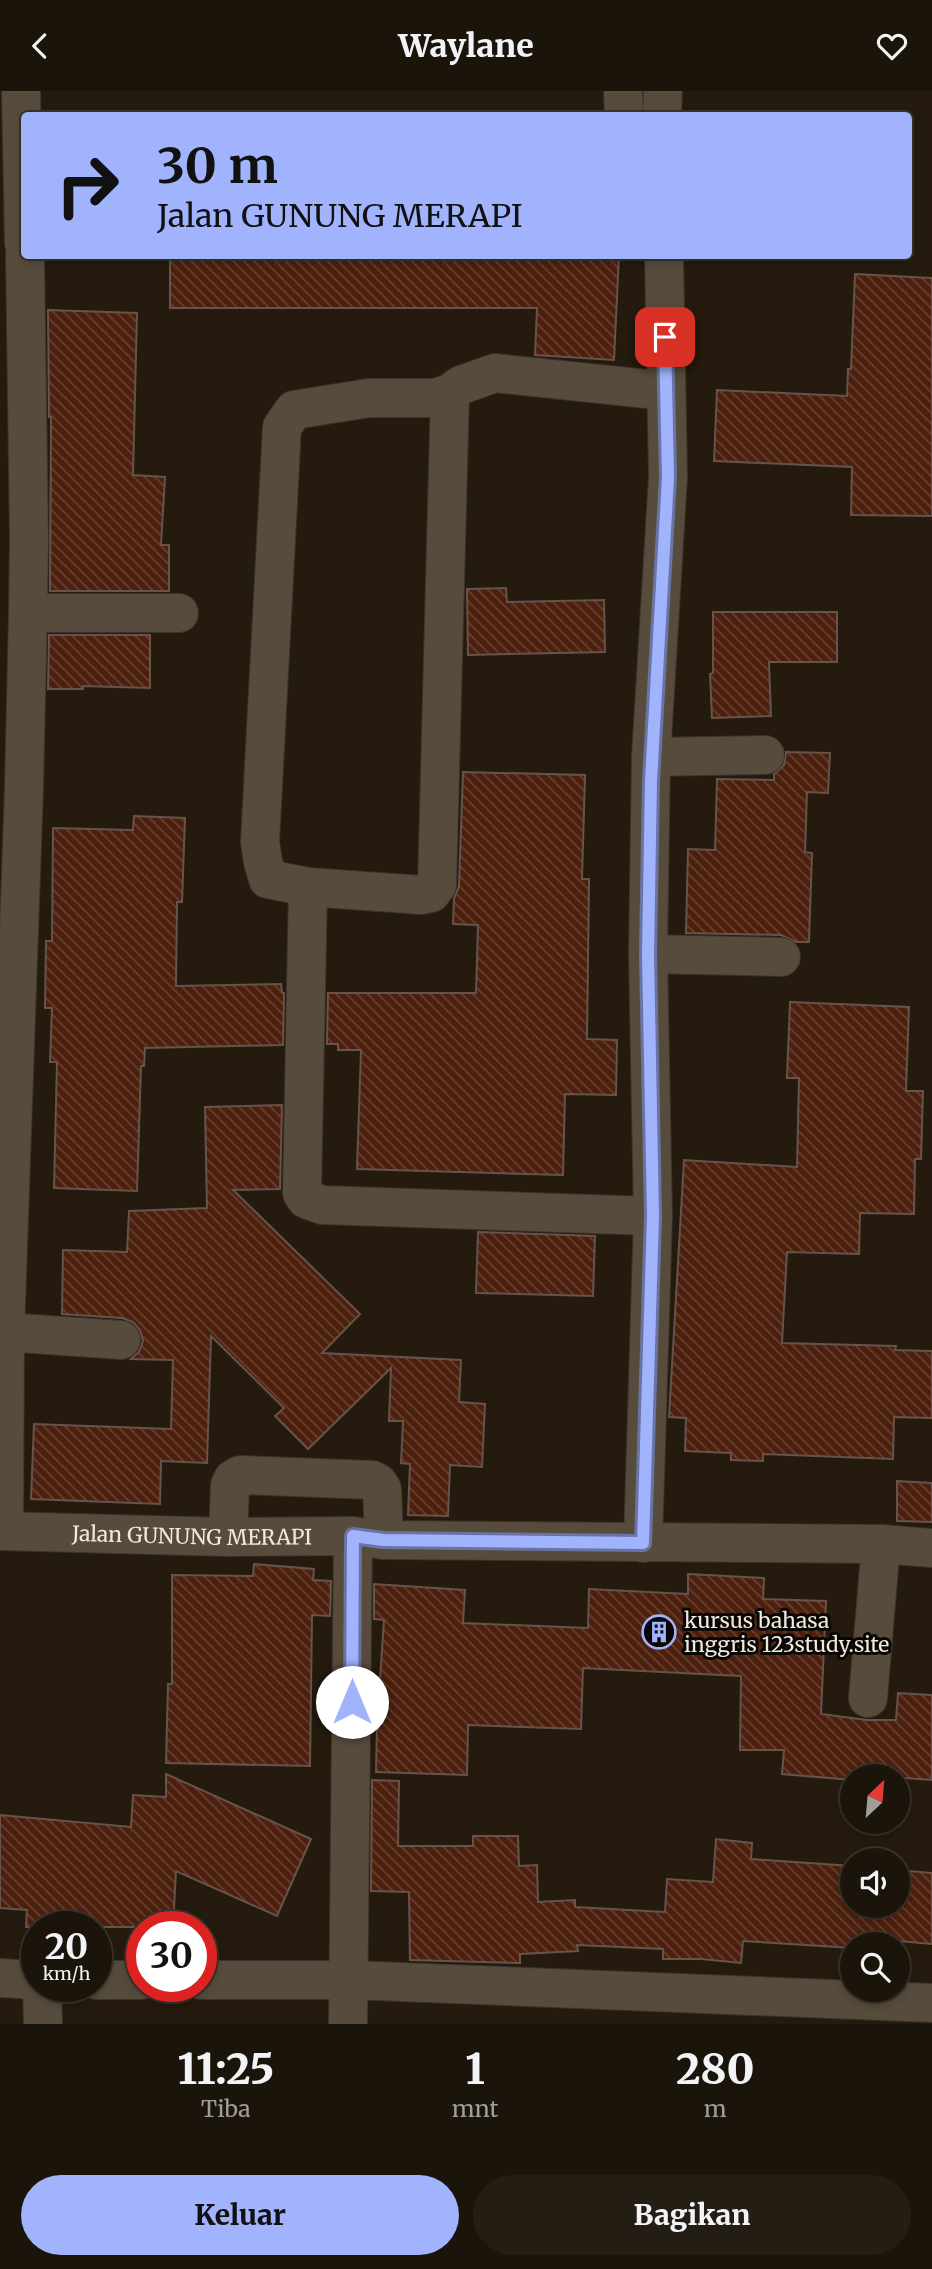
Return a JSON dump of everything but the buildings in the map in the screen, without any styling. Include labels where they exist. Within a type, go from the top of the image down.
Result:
[{"type":"street","points":[[21,91],[21,112]]},
{"type":"street","points":[[623,91],[624,112]]},
{"type":"street","points":[[662,112],[663,91]]},
{"type":"street","points":[[2,1531],[5,1332],[28,613],[25,259]]},
{"type":"street","points":[[643,1543],[653,1216],[648,954],[651,757],[668,477],[664,259]]},
{"type":"street","points":[[450,393],[437,885],[431,893],[422,895],[308,887],[268,879],[260,842],[282,427],[294,410],[369,398],[436,398],[450,393],[460,385],[495,373],[666,391]]},
{"type":"street","points":[[28,613],[178,613]]},
{"type":"street","points":[[651,757],[765,755]]},
{"type":"street","points":[[308,887],[302,1193],[306,1199],[322,1205],[653,1216]]},
{"type":"street","points":[[648,954],[781,957]]},
{"type":"street","points":[[5,1332],[121,1340]]},
{"type":"street","points":[[228,1537],[230,1485],[233,1479],[240,1475],[372,1479],[382,1489],[368,1538],[348,2024]]},
{"type":"street","name":"Jalan GUNUNG MERAPI","points":[[2,1531],[228,1537],[881,1544],[932,1548]]},
{"type":"street","points":[[868,1697],[881,1544]]},
{"type":"street","points":[[0,1978],[21,1979]]},
{"type":"street","points":[[217,1980],[350,1980],[747,2009],[932,2003]]},
{"type":"street","points":[[42,2002],[43,2024]]},
{"type":"place","name":"kursus bahasa inggris 123study.site","points":[[659,1632]]},
{"type":"route","points":[[352,1702],[353,1536],[383,1540],[643,1543],[653,1216],[648,954],[651,781],[668,477],[665,337]]}]
